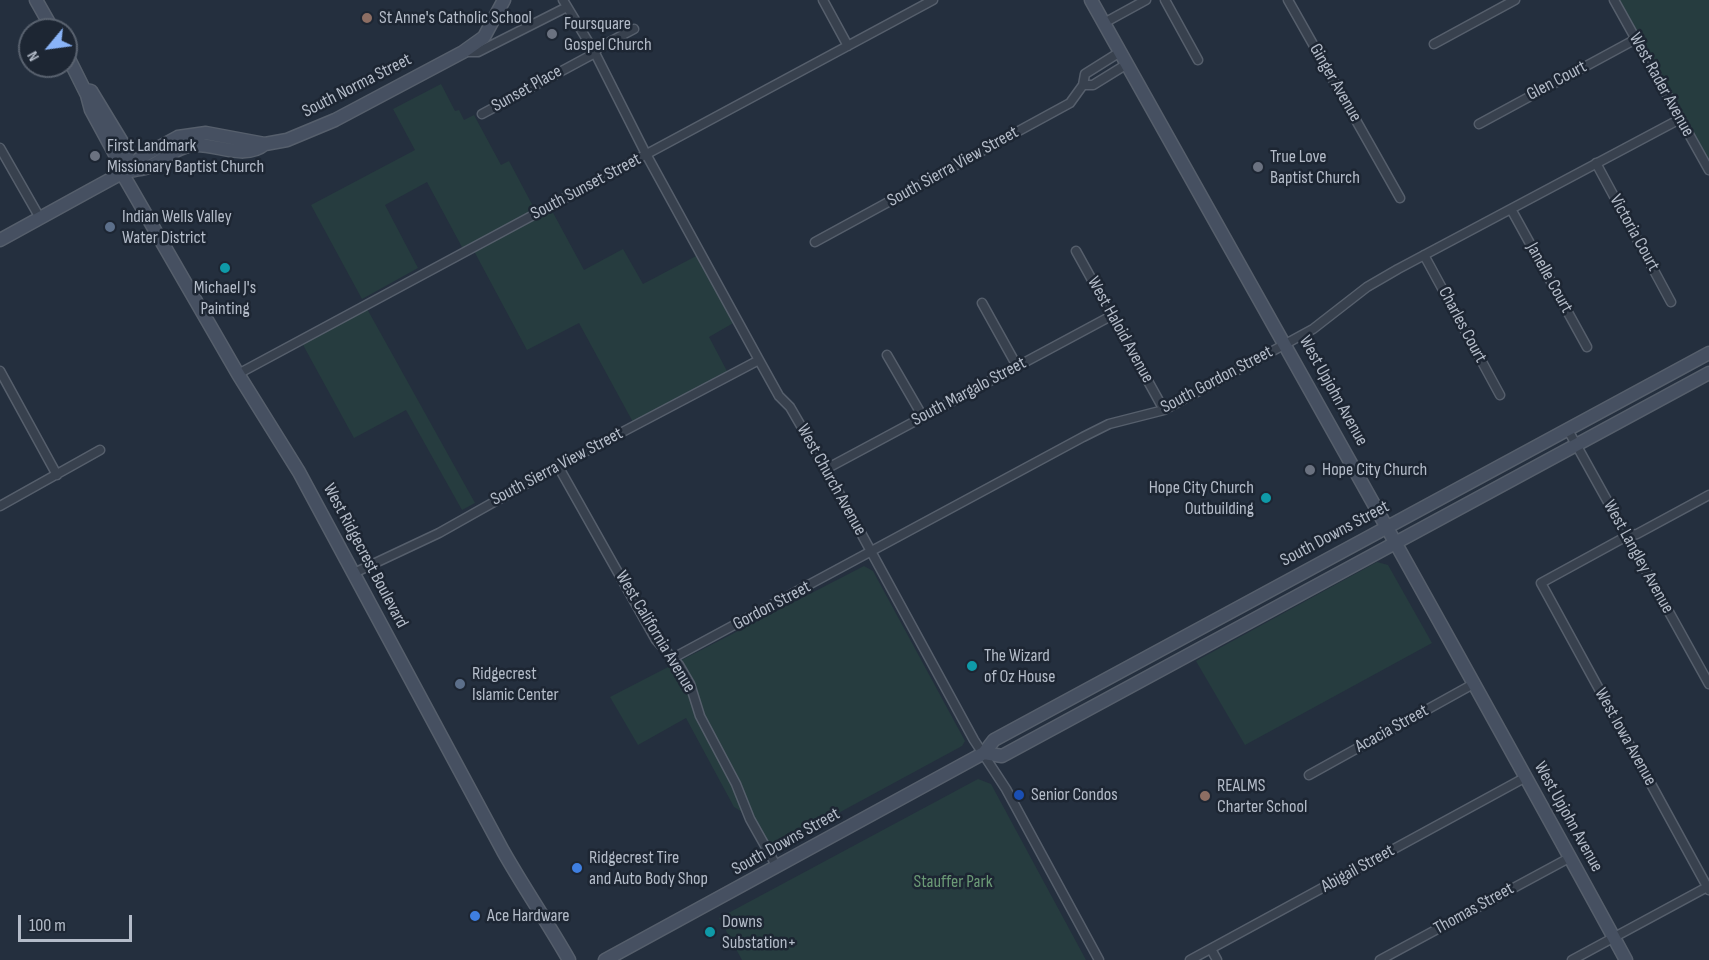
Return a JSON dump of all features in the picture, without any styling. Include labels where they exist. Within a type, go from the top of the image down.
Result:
[{"type":"main road","points":[[36,0],[46,18]]},
{"type":"main road","name":"South Norma Street","points":[[0,240],[122,173],[169,141],[195,133],[229,136],[265,144],[287,140],[335,120],[463,52],[484,37],[504,0]]},
{"type":"main road","name":"West Upjohn Avenue","points":[[1091,0],[1286,343],[1626,960]]},
{"type":"main road","points":[[78,77],[84,89],[91,92],[128,152],[122,173]]},
{"type":"main road","name":"West Ridgecrest Boulevard","points":[[122,173],[238,374],[299,471],[524,888],[569,960]]},
{"type":"main road","name":"South Downs Street","points":[[605,960],[984,753],[994,740],[1709,353]]},
{"type":"main road","name":"South Downs Street","points":[[984,753],[1002,756],[1709,373]]},
{"type":"street","points":[[823,0],[848,46]]},
{"type":"street","name":"South Sunset Street","points":[[238,374],[933,0]]},
{"type":"street","points":[[1104,23],[1146,0]]},
{"type":"street","points":[[1165,0],[1197,60]]},
{"type":"street","name":"Ginger Avenue","points":[[1288,0],[1401,198]]},
{"type":"street","points":[[1434,44],[1515,0]]},
{"type":"street","name":"West Rader Avenue","points":[[1614,0],[1709,170]]},
{"type":"street","name":"South Norma Street","points":[[463,52],[478,52],[565,3]]},
{"type":"street","name":"West Church Avenue","points":[[565,3],[595,53],[646,154],[779,396],[790,407],[826,469],[870,552],[1099,960]]},
{"type":"street","name":"Sunset Place","points":[[482,114],[595,53],[598,48],[634,29]]},
{"type":"street","name":"Glen Court","points":[[1479,124],[1636,39]]},
{"type":"street","name":"South Sierra View Street","points":[[815,242],[1070,103],[1083,85],[1084,74],[1120,52]]},
{"type":"street","name":"South Sierra View Street","points":[[1083,85],[1092,85],[1127,63]]},
{"type":"street","name":"South Gordon Street","points":[[870,552],[1109,424],[1164,410],[1313,329],[1367,287],[1680,118]]},
{"type":"street","points":[[0,148],[40,218]]},
{"type":"street","name":"Victoria Court","points":[[1596,164],[1671,302]]},
{"type":"street","name":"Janelle Court","points":[[1511,209],[1587,347]]},
{"type":"street","name":"West Haloid Avenue","points":[[1076,251],[1164,410]]},
{"type":"street","name":"Charles Court","points":[[1424,255],[1500,394]]},
{"type":"street","points":[[982,303],[1017,366]]},
{"type":"street","name":"South Margalo Street","points":[[826,469],[1111,316]]},
{"type":"street","points":[[887,355],[922,417]]},
{"type":"street","name":"South Sierra View Street","points":[[354,573],[439,532],[759,360]]},
{"type":"street","points":[[1,375],[57,475]]},
{"type":"street","name":"West Langley Avenue","points":[[1568,430],[1709,684]]},
{"type":"street","points":[[0,506],[100,450]]},
{"type":"street","name":"West California Avenue","points":[[558,466],[657,639],[690,684],[700,716],[736,784],[750,819],[777,867]]},
{"type":"street","points":[[1627,536],[1637,534],[1709,495]]},
{"type":"street","name":"West Iowa Avenue","points":[[1627,536],[1541,583],[1708,888]]},
{"type":"street","name":"Gordon Street","points":[[673,658],[870,552]]},
{"type":"street","name":"Acacia Street","points":[[1309,775],[1475,683]]},
{"type":"street","name":"Abigail Street","points":[[1190,960],[1526,777]]},
{"type":"street","name":"Thomas Street","points":[[1380,960],[1569,858]]},
{"type":"street","points":[[1572,960],[1708,888]]},
{"type":"street","points":[[1211,949],[1217,960]]},
{"type":"green space","points":[[1617,0],[1709,0],[1709,164]]},
{"type":"green space","points":[[441,84],[455,111],[459,110],[464,120],[474,115],[501,165],[509,161],[535,210],[463,249],[427,182],[385,205],[418,268],[362,299],[311,205],[415,150],[393,109]]},
{"type":"green space","points":[[551,209],[584,270],[623,249],[643,284],[698,255],[735,322],[709,337],[728,373],[634,424],[579,323],[527,350],[474,251]]},
{"type":"green space","points":[[366,307],[475,503],[462,510],[406,410],[354,438],[302,343]]},
{"type":"green space","points":[[1377,562],[1388,565],[1432,643],[1245,745],[1196,661]]},
{"type":"green space","points":[[864,566],[873,571],[965,741],[962,746],[772,849],[751,820],[734,807],[686,718],[638,745],[610,697]]},
{"type":"green space","name":"Stauffer Park","points":[[978,779],[991,784],[1086,960],[742,960],[719,918]]},
{"type":"place","name":"St Anne's Catholic School","points":[[367,18]]},
{"type":"place","name":"Foursquare Gospel Church","points":[[552,34]]},
{"type":"place","name":"First Landmark Missionary Baptist Church","points":[[95,156]]},
{"type":"place","name":"True Love Baptist Church","points":[[1258,167]]},
{"type":"place","name":"Indian Wells Valley Water District","points":[[110,227]]},
{"type":"place","name":"Michael J's Painting","points":[[225,268]]},
{"type":"place","name":"Hope City Church","points":[[1310,470]]},
{"type":"place","name":"Hope City Church Outbuilding","points":[[1266,498]]},
{"type":"place","name":"The Wizard of Oz House","points":[[972,666]]},
{"type":"place","name":"Ridgecrest Islamic Center","points":[[460,684]]},
{"type":"place","name":"Senior Condos","points":[[1019,795]]},
{"type":"place","name":"REALMS Charter School","points":[[1205,796]]},
{"type":"place","name":"Ridgecrest Tire and Auto Body Shop","points":[[577,868]]},
{"type":"place","name":"Ace Hardware","points":[[475,916]]},
{"type":"place","name":"Downs Substation+","points":[[710,932]]}]
